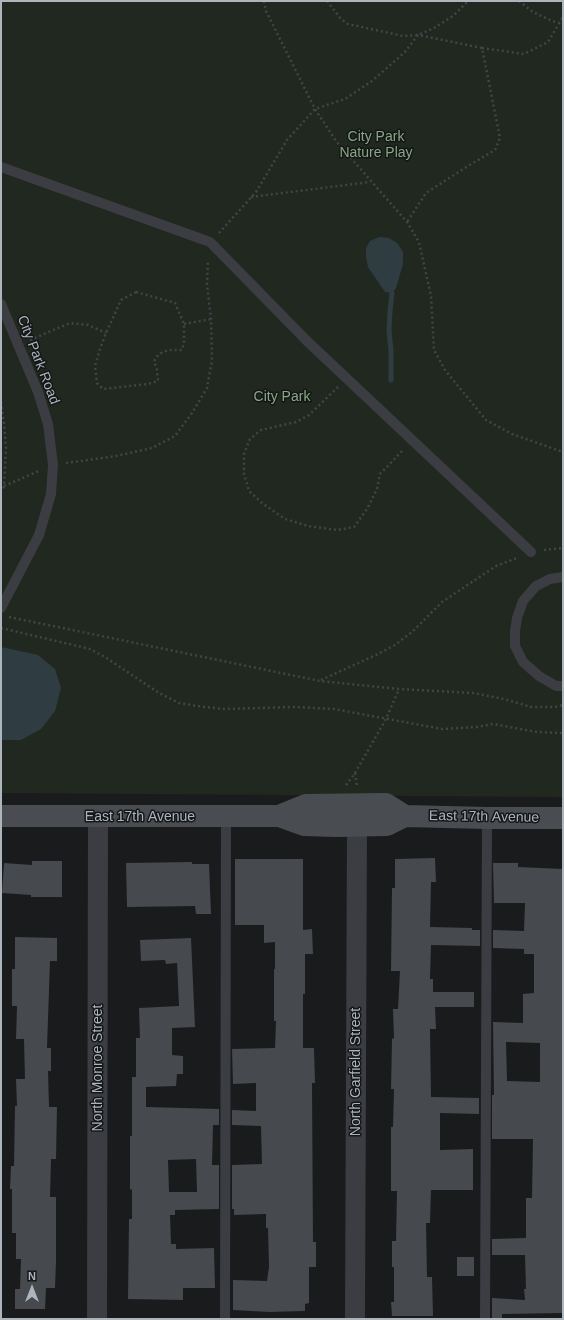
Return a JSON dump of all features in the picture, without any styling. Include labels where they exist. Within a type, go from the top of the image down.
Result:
[{"type":"main road","name":"East 17th Avenue","points":[[279,816],[306,805],[386,804],[405,816]]},
{"type":"main road","name":"East 17th Avenue","points":[[1,816],[279,816],[304,825],[387,825],[405,816],[563,818]]},
{"type":"street","name":"North Monroe Street","points":[[97,1319],[98,816]]},
{"type":"street","name":"North Garfield Street","points":[[355,1319],[357,825]]},
{"type":"lane","points":[[1,167],[210,242],[307,341],[531,552]]},
{"type":"lane","name":"City Park Road","points":[[1,304],[38,392],[46,418],[53,465],[51,494],[39,534],[1,608]]},
{"type":"lane","points":[[563,577],[550,579],[536,586],[523,601],[517,618],[515,631],[515,646],[523,662],[539,676],[556,686],[563,686]]},
{"type":"lane","points":[[225,1319],[226,817]]},
{"type":"lane","points":[[485,1319],[487,818]]},
{"type":"path","points":[[264,1],[266,11],[315,109],[336,140],[407,222],[419,242],[431,296],[434,350],[445,370],[486,420],[512,434],[563,452]]},
{"type":"path","points":[[327,1],[341,19],[348,24],[403,36],[418,35],[482,48],[524,54],[548,42],[563,16]]},
{"type":"path","points":[[418,35],[447,20],[468,1]]},
{"type":"path","points":[[519,1],[533,12],[563,24]]},
{"type":"path","points":[[407,222],[426,193],[495,150],[500,138],[482,48]]},
{"type":"path","points":[[251,198],[371,182]]},
{"type":"path","points":[[136,292],[175,303],[184,324],[184,344],[182,350],[168,350],[159,354],[154,362],[157,370],[158,381],[148,384],[103,389],[97,383],[95,366],[106,333],[121,300],[136,292]]},
{"type":"path","points":[[184,324],[211,319]]},
{"type":"path","points":[[18,345],[40,337],[70,323],[88,325],[106,333]]},
{"type":"path","points":[[346,378],[327,399],[309,415],[296,422],[261,430],[250,439],[244,454],[244,474],[248,491],[285,519],[308,526],[338,530],[354,527],[367,509],[377,489],[380,474],[404,450],[411,439]]},
{"type":"path","points":[[1,402],[6,448],[4,486],[1,492]]},
{"type":"path","points":[[4,486],[53,465]]},
{"type":"path","points":[[320,681],[395,645],[412,632],[442,602],[496,566],[531,552],[563,548]]},
{"type":"path","points":[[9,617],[320,681],[399,689],[473,693],[504,699],[531,707],[555,707],[563,705]]},
{"type":"path","points":[[1,628],[90,649],[105,657],[159,693],[179,703],[222,709],[296,707],[334,709],[442,729],[493,724],[537,732],[563,733]]},
{"type":"path","points":[[355,773],[386,719],[399,689]]},
{"type":"green space","name":"City Park","points":[[1,1],[563,1],[563,797],[1,793]]},
{"type":"shaded area","points":[[379,237],[389,238],[397,243],[403,252],[403,264],[396,288],[392,293],[385,292],[368,267],[366,248],[370,241]]},
{"type":"shaded area","points":[[1,647],[38,655],[55,669],[61,688],[55,711],[41,729],[21,740],[1,740]]},
{"type":"building","points":[[435,858],[436,882],[431,882],[430,927],[472,928],[472,930],[480,930],[480,946],[431,945],[430,979],[433,979],[433,992],[474,992],[474,1007],[435,1007],[436,1029],[430,1029],[431,1097],[479,1098],[479,1114],[440,1113],[440,1150],[473,1149],[473,1190],[431,1190],[430,1223],[426,1223],[427,1277],[432,1277],[433,1316],[392,1316],[391,1302],[394,1302],[394,1267],[392,1267],[392,1241],[396,1241],[397,1191],[391,1191],[391,1127],[393,1127],[394,1089],[391,1089],[392,1039],[394,1038],[393,1009],[398,1009],[400,971],[391,971],[392,888],[395,888],[395,859]]},
{"type":"building","points":[[235,859],[303,859],[303,930],[312,929],[313,954],[305,954],[303,1048],[314,1048],[315,1083],[312,1083],[313,1242],[316,1242],[316,1267],[309,1267],[309,1303],[305,1304],[305,1311],[269,1312],[233,1310],[233,1280],[267,1281],[269,1267],[268,1228],[266,1228],[266,1214],[234,1215],[234,1209],[232,1209],[232,1165],[262,1164],[261,1126],[232,1125],[232,1110],[256,1111],[256,1083],[233,1084],[232,1049],[275,1048],[276,1021],[274,1021],[275,942],[264,943],[264,925],[235,925]]},
{"type":"building","points":[[32,861],[62,861],[62,897],[31,897],[31,895],[2,893],[4,863],[32,865]]},
{"type":"building","points":[[192,862],[192,864],[209,864],[211,914],[196,914],[195,906],[127,907],[126,863]]},
{"type":"building","points":[[493,863],[518,863],[518,867],[563,869],[563,1313],[502,1314],[502,1318],[492,1318],[492,1298],[525,1300],[525,1255],[492,1255],[492,1239],[526,1238],[526,1198],[532,1198],[533,1139],[492,1139],[492,1095],[494,1095],[493,1022],[523,1023],[523,994],[534,993],[534,954],[524,954],[524,949],[493,948],[493,930],[524,931],[525,903],[494,903]],"holes":[[[506,1042],[540,1043],[540,1082],[507,1081]]]},
{"type":"building","points":[[15,937],[57,938],[57,961],[50,961],[47,1048],[51,1048],[51,1071],[48,1071],[49,1107],[57,1107],[56,1159],[51,1159],[50,1197],[56,1197],[56,1261],[55,1288],[46,1288],[45,1309],[15,1309],[15,1289],[20,1289],[21,1259],[16,1259],[16,1233],[12,1233],[12,1189],[10,1189],[11,1166],[14,1166],[15,1106],[17,1106],[16,1079],[25,1079],[24,1039],[16,1039],[17,1006],[12,1006],[12,969],[15,969]]},
{"type":"building","points":[[191,938],[195,1027],[172,1028],[172,1055],[183,1056],[183,1074],[177,1074],[176,1086],[146,1087],[146,1107],[219,1109],[219,1125],[213,1125],[212,1165],[219,1165],[219,1209],[175,1210],[175,1215],[170,1215],[171,1244],[176,1244],[176,1249],[214,1248],[215,1288],[183,1288],[183,1300],[128,1299],[129,1219],[132,1219],[132,1189],[130,1190],[130,1136],[132,1136],[132,1077],[136,1077],[136,1038],[140,1038],[139,1008],[179,1006],[177,963],[166,964],[165,960],[141,961],[140,940]],"holes":[[[196,1159],[197,1192],[169,1192],[168,1160]]]},
{"type":"building","points":[[457,1257],[474,1257],[474,1276],[457,1276]]},
{"type":"waterway","points":[[391,380],[391,350],[389,331],[392,293]]},
{"type":"park label","name":"City Park Nature Play","points":[[376,146]]}]
